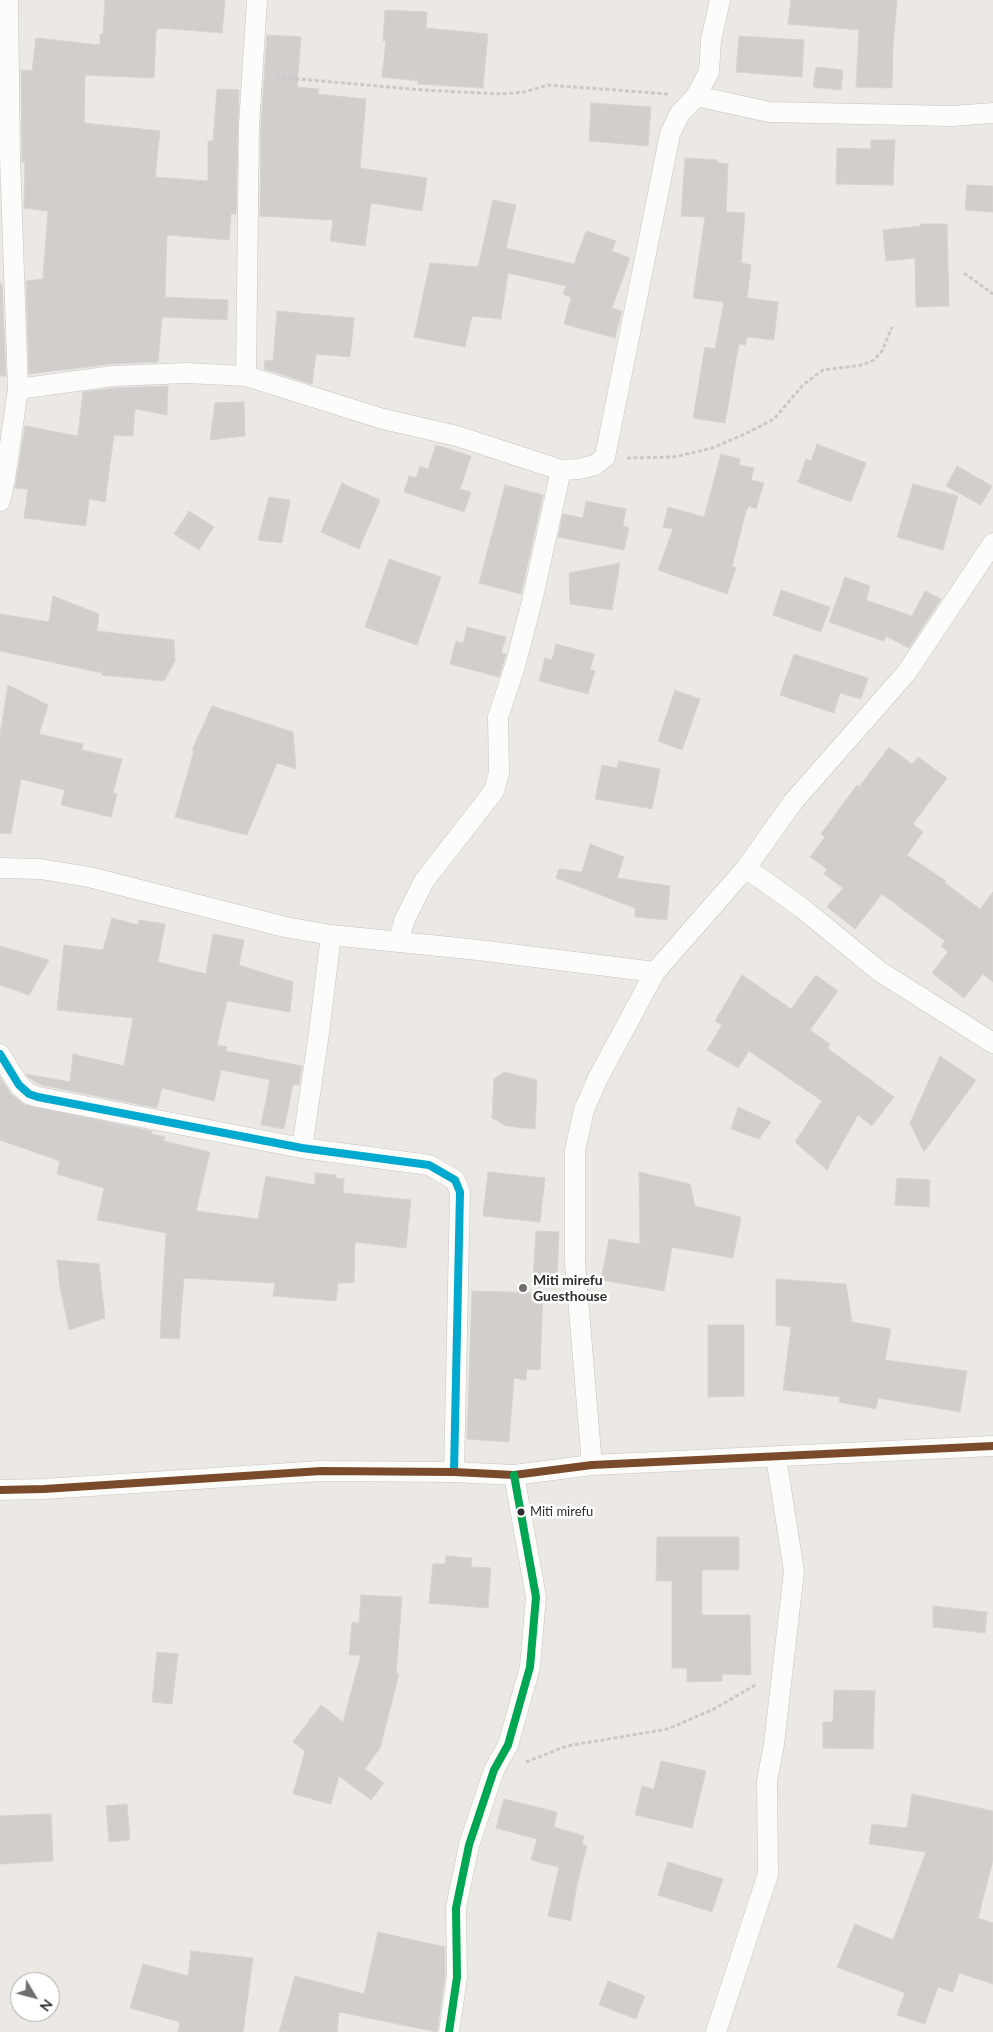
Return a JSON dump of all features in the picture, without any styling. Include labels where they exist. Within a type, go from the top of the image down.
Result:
[{"type":"street","points":[[0,501],[18,389],[10,157],[8,0]]},
{"type":"street","points":[[246,376],[249,125],[256,0]]},
{"type":"street","points":[[18,389],[113,376],[187,373],[246,376],[383,419],[457,436],[561,470],[579,469],[595,465],[605,457],[664,157],[674,124],[696,96],[709,72],[711,40],[720,0]]},
{"type":"street","points":[[696,96],[770,112],[952,116],[993,113]]},
{"type":"street","points":[[398,941],[404,921],[424,881],[494,791],[499,773],[498,717],[515,666],[532,601],[561,470]]},
{"type":"street","points":[[592,1465],[574,1263],[575,1150],[584,1110],[598,1078],[655,972],[746,868],[793,802],[921,655],[993,543]]},
{"type":"street","points":[[0,868],[40,869],[88,877],[285,927],[331,935],[398,941],[655,972]]},
{"type":"street","points":[[746,868],[802,908],[879,971],[992,1041]]},
{"type":"street","points":[[302,1148],[331,935]]},
{"type":"street","points":[[0,1054],[19,1085],[28,1094],[38,1098],[302,1148],[429,1165],[455,1180],[460,1192],[454,1472]]},
{"type":"street","points":[[0,1490],[44,1490],[321,1471],[454,1472],[514,1475],[592,1465],[993,1446]]},
{"type":"street","points":[[716,2032],[768,1874],[767,1781],[774,1744],[794,1571],[776,1457]]},
{"type":"street","points":[[449,2032],[457,1977],[456,1908],[469,1845],[494,1770],[508,1745],[530,1667],[536,1596],[514,1475]]},
{"type":"path","points":[[252,75],[501,94],[525,92],[548,85],[696,96]]},
{"type":"path","points":[[964,273],[993,294]]},
{"type":"path","points":[[605,457],[674,457],[712,448],[745,434],[774,419],[803,385],[823,370],[863,366],[874,360],[882,351],[892,327]]},
{"type":"path","points":[[494,1770],[535,1760],[567,1746],[668,1728],[714,1709],[782,1671]]},
{"type":"building","points":[[105,0],[225,0],[222,33],[159,28],[156,32],[154,78],[85,75],[84,123],[160,131],[155,177],[208,181],[208,141],[213,141],[217,89],[239,90],[236,214],[231,214],[229,240],[167,235],[165,297],[228,300],[227,320],[162,317],[158,362],[111,364],[29,374],[26,281],[43,279],[48,211],[24,208],[25,162],[22,162],[21,70],[32,71],[36,38],[100,45],[100,34],[103,34]]},
{"type":"building","points":[[791,0],[897,0],[892,88],[856,87],[859,30],[788,24]]},
{"type":"building","points":[[385,10],[427,12],[426,28],[488,34],[483,88],[418,84],[418,81],[382,77],[386,41],[383,41]]},
{"type":"building","points":[[267,35],[301,37],[297,87],[319,89],[318,94],[366,99],[360,168],[427,178],[422,211],[371,203],[365,246],[330,241],[333,220],[260,216],[261,125]]},
{"type":"building","points":[[739,36],[804,40],[802,77],[736,72]]},
{"type":"building","points":[[816,67],[843,70],[841,90],[813,87]]},
{"type":"building","points":[[591,103],[651,107],[648,146],[589,141]]},
{"type":"building","points":[[871,140],[895,140],[893,185],[836,184],[837,148],[871,149]]},
{"type":"building","points":[[685,158],[718,160],[718,163],[728,164],[726,212],[745,213],[741,263],[751,265],[747,298],[778,302],[774,340],[747,337],[745,345],[739,344],[725,423],[693,418],[705,347],[715,349],[724,302],[693,298],[705,217],[681,216]]},
{"type":"building","points":[[967,185],[993,186],[993,212],[965,210]]},
{"type":"building","points":[[493,200],[516,205],[506,248],[574,264],[586,231],[616,241],[612,251],[630,258],[612,308],[622,311],[615,338],[564,324],[571,297],[563,294],[566,286],[508,273],[501,319],[472,316],[465,347],[414,337],[430,263],[478,267]]},
{"type":"building","points":[[921,224],[947,224],[949,306],[916,307],[915,258],[886,261],[883,230],[921,226]]},
{"type":"building","points":[[0,284],[2,284],[6,376],[0,376]]},
{"type":"building","points":[[277,311],[354,318],[350,357],[316,354],[312,384],[264,369],[265,360],[273,361]]},
{"type":"building","points":[[168,386],[167,415],[135,409],[133,436],[114,435],[105,502],[89,499],[86,526],[24,518],[28,489],[15,488],[25,426],[78,436],[83,392],[114,388]]},
{"type":"building","points":[[244,402],[245,436],[210,440],[215,403]]},
{"type":"building","points":[[817,444],[866,463],[851,502],[798,482],[806,459],[811,461]]},
{"type":"building","points":[[436,445],[471,456],[460,489],[471,492],[464,512],[404,492],[409,476],[416,478],[420,466],[428,469]]},
{"type":"building","points":[[721,454],[740,459],[739,465],[754,468],[751,480],[764,483],[756,509],[749,506],[746,511],[732,566],[736,568],[727,594],[658,570],[673,529],[663,527],[668,507],[704,517]]},
{"type":"building","points":[[957,466],[992,486],[981,505],[946,486]]},
{"type":"building","points":[[342,483],[380,500],[359,549],[321,532]]},
{"type":"building","points":[[913,484],[958,496],[943,550],[897,537]]},
{"type":"building","points":[[505,485],[543,495],[521,594],[479,583]]},
{"type":"building","points":[[269,497],[290,500],[282,543],[258,540]]},
{"type":"building","points":[[586,501],[626,509],[623,526],[629,528],[624,550],[558,537],[563,514],[583,518]]},
{"type":"building","points":[[189,511],[214,527],[199,550],[174,534]]},
{"type":"building","points":[[389,559],[441,577],[417,645],[365,627]]},
{"type":"building","points":[[620,563],[612,610],[570,604],[569,573]]},
{"type":"building","points":[[845,577],[870,586],[866,600],[912,616],[925,591],[941,599],[909,648],[886,636],[884,641],[829,622]]},
{"type":"building","points":[[781,590],[830,607],[821,632],[773,615]]},
{"type":"building","points":[[53,596],[99,614],[97,631],[174,640],[175,661],[164,681],[102,675],[102,673],[0,651],[0,614],[49,622]]},
{"type":"building","points":[[467,627],[506,637],[501,653],[506,654],[499,677],[450,664],[456,641],[463,643]]},
{"type":"building","points":[[556,644],[594,654],[590,670],[595,671],[588,694],[539,681],[545,658],[552,660]]},
{"type":"building","points":[[794,654],[868,678],[861,699],[840,693],[834,713],[780,695]]},
{"type":"building","points":[[8,685],[48,705],[39,734],[83,744],[82,750],[122,759],[113,793],[117,794],[111,817],[61,805],[65,790],[21,779],[11,834],[0,833],[0,735]]},
{"type":"building","points":[[675,690],[700,699],[682,750],[658,741]]},
{"type":"building","points":[[212,706],[293,732],[296,769],[277,763],[247,835],[175,817],[194,751],[192,750]]},
{"type":"building","points":[[889,747],[912,764],[918,757],[947,778],[913,824],[923,832],[907,855],[946,881],[945,883],[980,909],[993,892],[993,982],[983,974],[964,998],[932,973],[948,952],[941,946],[945,941],[882,894],[855,929],[827,907],[843,888],[824,874],[827,869],[810,857],[825,837],[821,834],[857,785],[859,787]]},
{"type":"building","points":[[619,761],[660,769],[652,809],[595,799],[602,765],[617,768]]},
{"type":"building","points":[[590,844],[624,857],[617,878],[670,886],[667,920],[635,917],[635,908],[556,878],[559,869],[582,872]]},
{"type":"building","points":[[112,918],[138,925],[139,920],[165,924],[158,962],[206,974],[213,934],[244,940],[239,965],[293,982],[290,1012],[227,1001],[217,1045],[227,1047],[226,1051],[302,1066],[299,1085],[293,1084],[284,1129],[261,1125],[270,1080],[221,1070],[214,1101],[162,1088],[157,1108],[41,1085],[28,1077],[26,1074],[70,1082],[73,1054],[124,1066],[133,1018],[57,1010],[64,945],[103,950]]},
{"type":"building","points":[[0,946],[49,960],[29,995],[0,985]]},
{"type":"building","points":[[742,975],[791,1009],[816,975],[838,991],[810,1030],[830,1044],[827,1048],[894,1097],[872,1126],[858,1115],[827,1170],[795,1142],[822,1101],[749,1051],[738,1068],[707,1050],[722,1025],[715,1021]]},
{"type":"building","points":[[940,1056],[976,1080],[924,1152],[910,1123]]},
{"type":"building","points":[[504,1072],[537,1080],[535,1129],[506,1126],[492,1118],[494,1079]]},
{"type":"building","points":[[0,1077],[11,1094],[25,1105],[152,1131],[151,1134],[165,1137],[164,1141],[210,1152],[196,1211],[258,1219],[266,1176],[315,1185],[315,1173],[336,1175],[336,1178],[344,1179],[343,1193],[411,1200],[406,1248],[355,1242],[354,1283],[338,1283],[336,1301],[273,1296],[275,1283],[184,1278],[179,1339],[160,1338],[166,1233],[97,1220],[104,1188],[57,1174],[60,1161],[0,1140]]},
{"type":"building","points":[[738,1107],[771,1122],[759,1139],[731,1129]]},
{"type":"building","points":[[488,1172],[545,1178],[540,1222],[483,1216]]},
{"type":"building","points":[[639,1172],[690,1184],[695,1206],[741,1217],[733,1258],[672,1247],[664,1291],[601,1280],[609,1239],[640,1244]]},
{"type":"building","points":[[897,1178],[930,1180],[929,1207],[895,1205]]},
{"type":"building","points":[[536,1231],[559,1232],[557,1281],[533,1280]]},
{"type":"building","points":[[57,1260],[99,1264],[105,1318],[69,1330],[60,1287]]},
{"type":"building","points":[[776,1279],[846,1284],[852,1322],[891,1329],[885,1360],[967,1371],[960,1412],[878,1398],[876,1409],[839,1402],[840,1397],[783,1390],[791,1327],[776,1325]]},
{"type":"building","points":[[472,1291],[543,1293],[540,1370],[527,1369],[526,1380],[514,1378],[509,1442],[467,1439]]},
{"type":"building","points":[[708,1325],[744,1325],[744,1396],[708,1397]]},
{"type":"building","points":[[657,1537],[739,1537],[739,1570],[702,1570],[702,1615],[750,1615],[751,1675],[722,1674],[722,1681],[687,1682],[687,1668],[672,1668],[672,1581],[656,1581]]},
{"type":"building","points":[[446,1556],[472,1558],[471,1567],[491,1568],[488,1608],[429,1603],[433,1564],[445,1564]]},
{"type":"building","points":[[361,1595],[402,1597],[396,1674],[399,1674],[380,1748],[365,1769],[384,1783],[371,1800],[339,1776],[331,1804],[293,1794],[305,1751],[293,1742],[321,1705],[343,1722],[361,1655],[349,1655],[352,1622],[359,1623]]},
{"type":"building","points":[[933,1606],[987,1612],[985,1633],[933,1627]]},
{"type":"building","points":[[157,1652],[178,1654],[172,1704],[152,1702]]},
{"type":"building","points":[[834,1690],[875,1691],[873,1749],[823,1748],[823,1722],[833,1722]]},
{"type":"building","points":[[661,1761],[706,1771],[692,1828],[635,1815],[642,1786],[654,1789]]},
{"type":"building","points":[[912,1794],[993,1811],[993,1860],[978,1918],[993,1923],[993,1984],[959,1973],[953,1992],[938,1987],[925,2024],[897,2015],[905,1993],[837,1967],[855,1924],[893,1940],[926,1852],[869,1844],[872,1824],[907,1828]]},
{"type":"building","points":[[504,1799],[557,1812],[554,1827],[584,1836],[582,1844],[587,1846],[577,1884],[571,1921],[548,1916],[559,1867],[531,1860],[537,1839],[496,1828]]},
{"type":"building","points":[[127,1804],[130,1840],[109,1842],[106,1806]]},
{"type":"building","points":[[51,1814],[53,1861],[0,1864],[0,1816]]},
{"type":"building","points":[[668,1862],[723,1879],[712,1912],[658,1895]]},
{"type":"building","points":[[378,1932],[445,1947],[445,1976],[437,2032],[339,2012],[337,2032],[279,2032],[295,1976],[364,1994]]},
{"type":"building","points":[[191,1951],[253,1958],[243,2032],[178,2032],[180,2022],[130,2008],[143,1964],[188,1976]]},
{"type":"building","points":[[608,1981],[645,1996],[636,2019],[599,2005]]},
{"type":"transit line","points":[[0,1054],[19,1085],[29,1094],[38,1097],[302,1148],[429,1165],[455,1180],[460,1192],[454,1472]]},
{"type":"transit line","points":[[0,1490],[44,1489],[321,1471],[454,1472],[514,1475],[592,1465],[993,1446]]},
{"type":"transit line","points":[[449,2032],[457,1977],[456,1908],[469,1845],[494,1770],[508,1745],[530,1667],[536,1597],[514,1475]]},
{"type":"place","name":"Miti mirefu Guesthouse","points":[[523,1288]]},
{"type":"place","name":"Miti mirefu","points":[[521,1512]]}]
